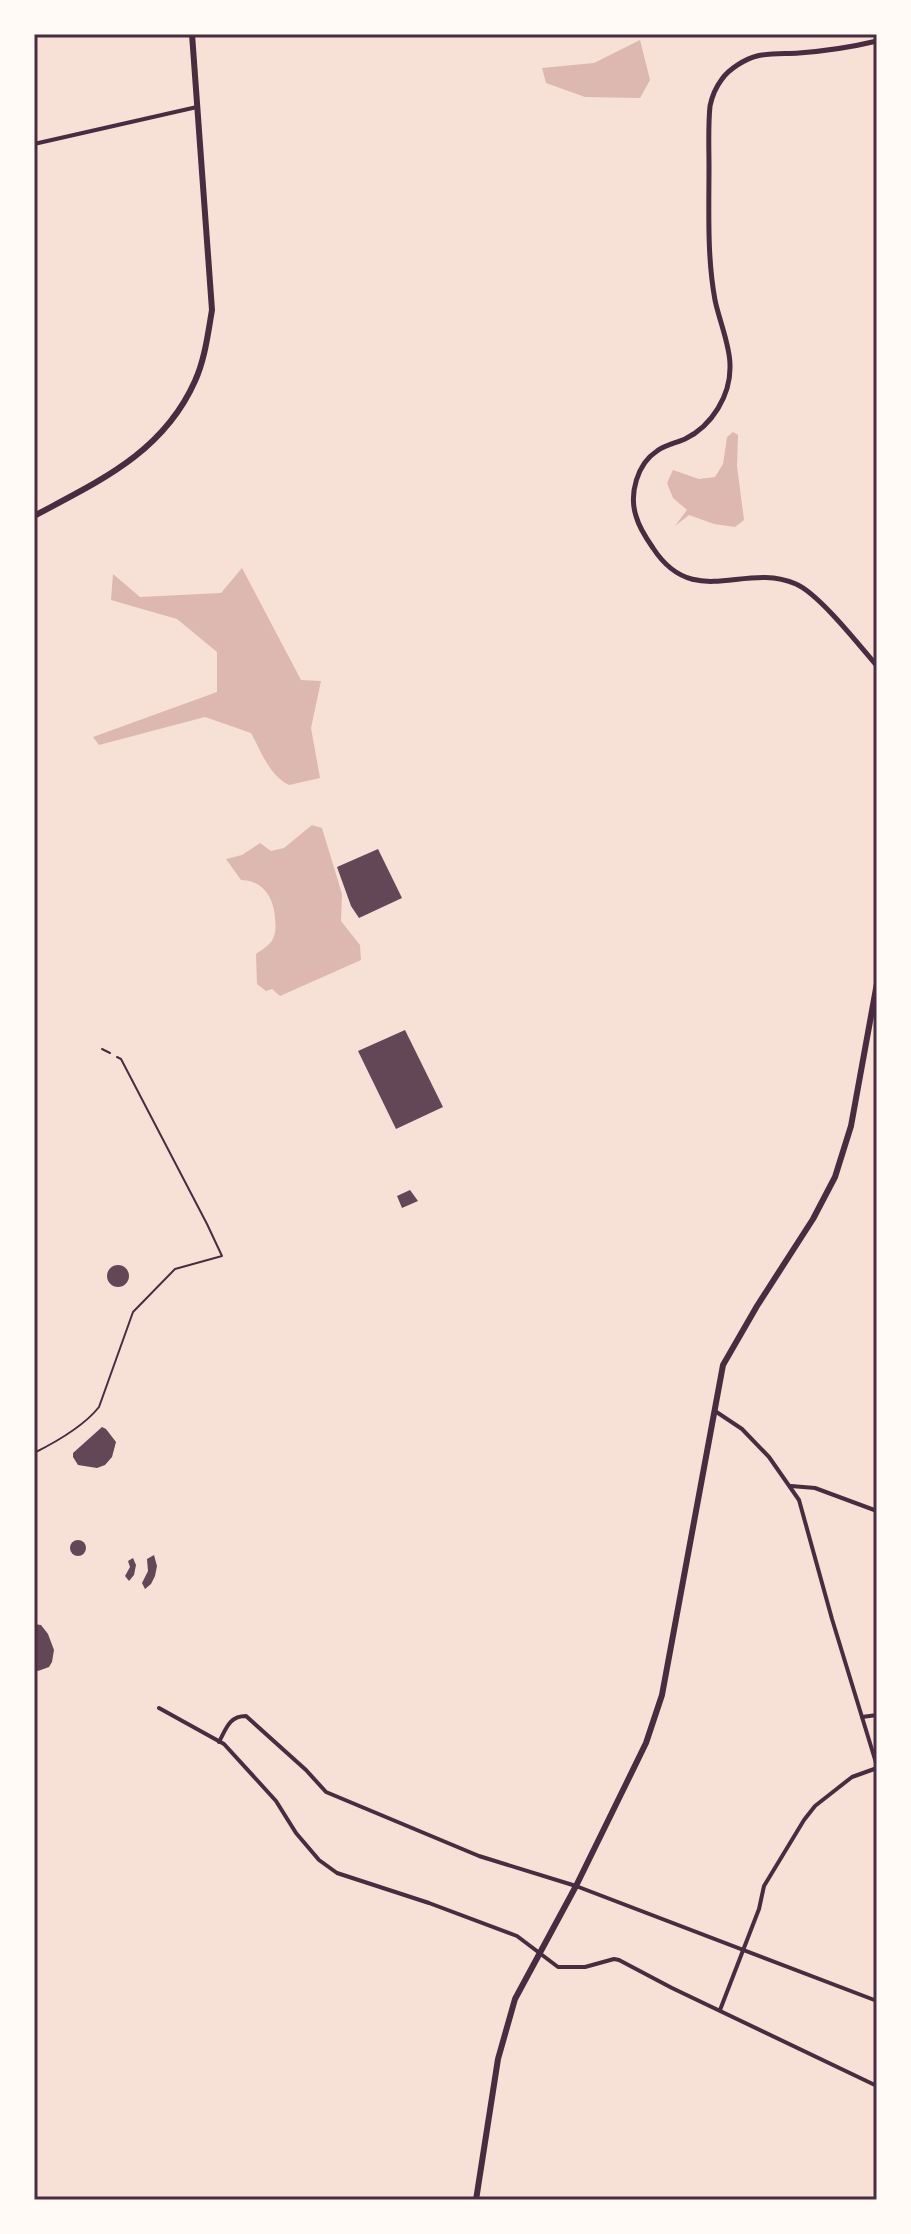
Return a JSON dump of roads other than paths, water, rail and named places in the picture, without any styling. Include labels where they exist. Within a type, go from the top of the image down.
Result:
[{"type":"main road","points":[[34,516],[97,483],[136,458],[165,430],[196,379],[212,310],[192,34]]},
{"type":"main road","points":[[476,2200],[498,2059],[515,1999],[576,1886],[646,1743],[662,1695],[723,1365],[813,1219],[835,1177],[851,1126],[877,983]]},
{"type":"street","points":[[877,41],[828,51],[756,56],[730,70],[714,91],[709,142],[711,267],[730,364],[727,384],[722,401],[711,419],[687,438],[656,451],[645,464],[636,481],[633,500],[641,529],[670,568],[687,579],[712,583],[778,578],[798,585],[818,600],[877,666]]},
{"type":"street","points":[[34,144],[197,107]]},
{"type":"street","points":[[715,1410],[742,1429],[791,1486],[799,1500],[877,1767],[852,1777],[815,1806],[804,1820],[764,1886],[759,1909],[720,2010]]},
{"type":"street","points":[[791,1486],[815,1488],[877,1511]]},
{"type":"street","points":[[159,1708],[224,1744],[276,1801],[296,1833],[319,1860],[337,1873],[517,1936],[558,1967],[585,1967],[619,1960],[877,2086]]},
{"type":"street","points":[[862,1717],[877,1715]]},
{"type":"street","points":[[219,1742],[229,1722],[237,1716],[246,1716],[326,1792],[479,1856],[576,1886],[877,2001]]},
{"type":"lane","points":[[102,1049],[110,1053]]},
{"type":"lane","points":[[34,1453],[92,1416],[99,1407],[133,1312],[175,1269],[222,1256],[121,1059],[117,1057]]}]
